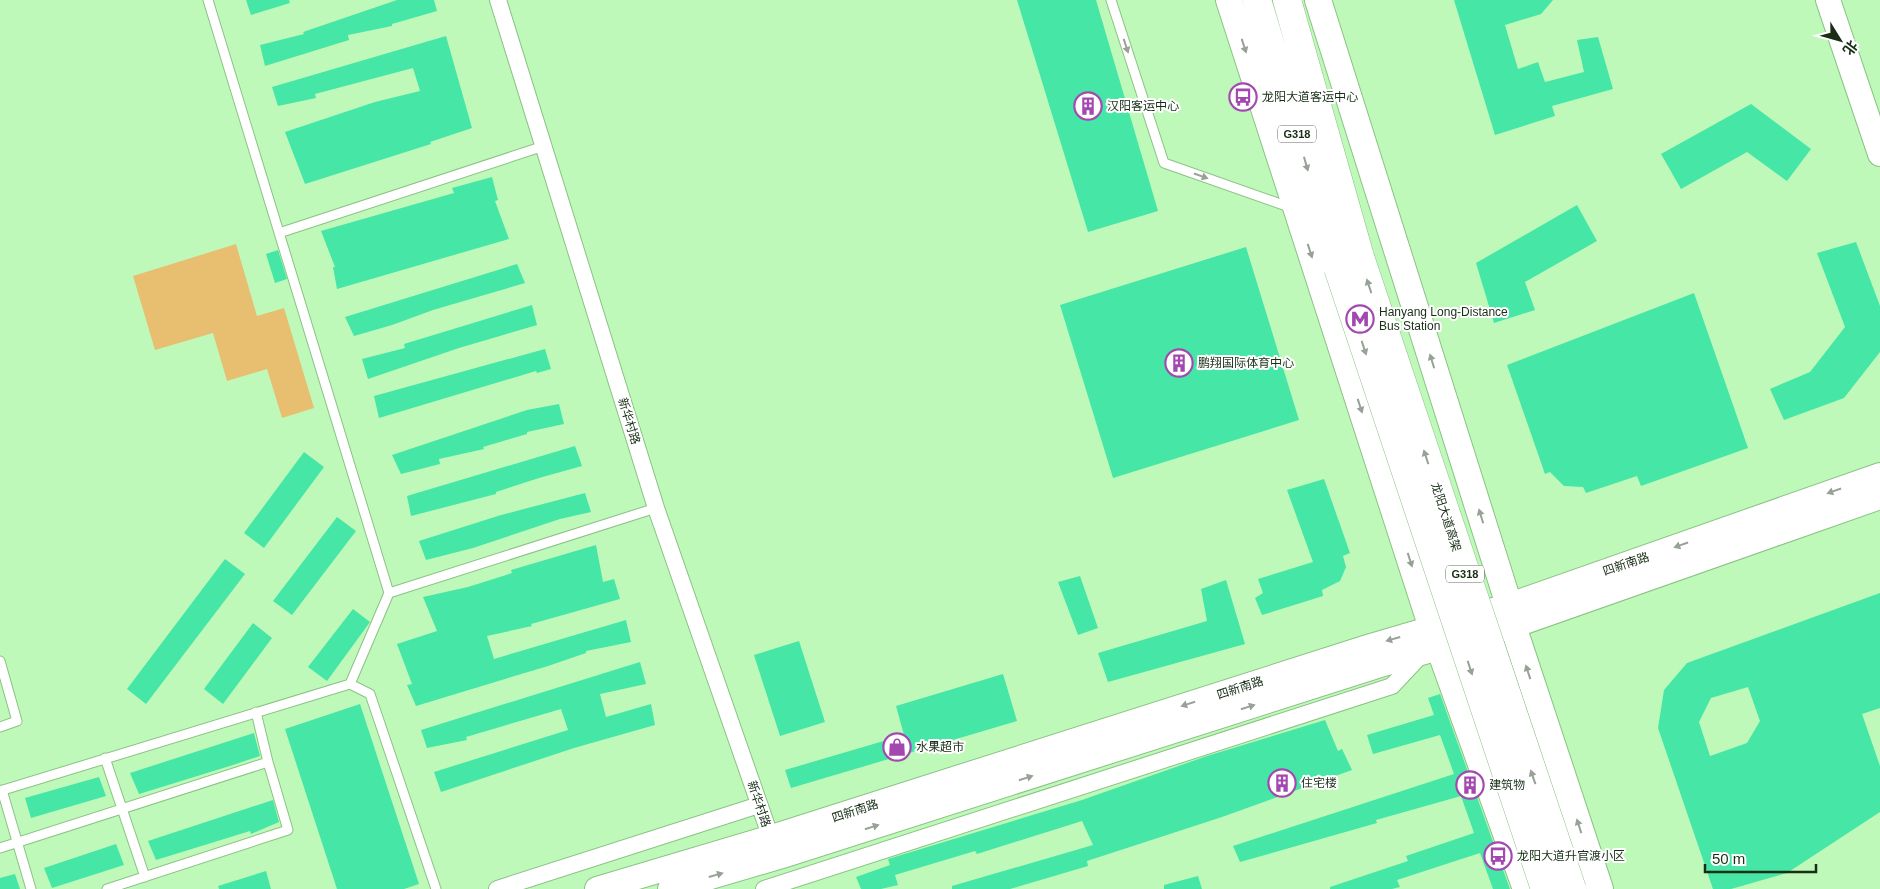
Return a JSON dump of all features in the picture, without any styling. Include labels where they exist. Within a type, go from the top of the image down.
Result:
[{"type":"highway","name":"G318","points":[[1257,0],[1349,263]]},
{"type":"highway","name":"G318","points":[[1287,0],[1302,52],[1349,263]]},
{"type":"highway","points":[[1293,0],[1302,52]]},
{"type":"highway","name":"龙阳大道高架","points":[[1349,263],[1545,889]]},
{"type":"highway","name":"龙阳大道高架","points":[[1349,263],[1572,889]]},
{"type":"main road","points":[[1229,0],[1297,210],[1432,643],[1526,889]]},
{"type":"main road","points":[[1318,0],[1511,616],[1600,889]]},
{"type":"main road","points":[[1828,0],[1880,154]]},
{"type":"main road","name":"四新南路","points":[[1511,616],[1880,475]]},
{"type":"main road","name":"四新南路","points":[[670,889],[782,856],[1511,616],[1880,497]]},
{"type":"main road","name":"四新南路","points":[[597,889],[1432,643]]},
{"type":"street","name":"新华村路","points":[[498,0],[656,508],[771,838]]},
{"type":"street","points":[[764,889],[1392,686],[1432,643]]},
{"type":"street","points":[[497,889],[759,805]]},
{"type":"lane","points":[[208,0],[389,593],[350,684]]},
{"type":"lane","points":[[1111,0],[1164,163],[1297,210]]},
{"type":"lane","points":[[279,233],[544,146]]},
{"type":"lane","points":[[389,593],[656,508]]},
{"type":"lane","points":[[0,662],[2,675],[17,721],[0,727]]},
{"type":"lane","points":[[31,889],[1,790],[350,684],[370,694],[436,889]]},
{"type":"lane","points":[[107,889],[288,830],[268,762],[256,712]]},
{"type":"lane","points":[[106,758],[144,877]]},
{"type":"lane","points":[[0,848],[268,762]]},
{"type":"shaded area","points":[[236,244],[257,316],[284,308],[314,408],[282,418],[267,369],[227,381],[213,333],[155,350],[133,276]]},
{"type":"building","points":[[246,0],[289,0],[290,3],[251,15]]},
{"type":"building","points":[[397,0],[434,0],[437,11],[392,24],[392,26],[348,35],[349,40],[265,66],[260,45],[304,34],[303,32]]},
{"type":"building","name":"汉阳客运中心","points":[[1017,0],[1096,0],[1158,211],[1088,232]]},
{"type":"building","points":[[1454,0],[1553,0],[1541,14],[1505,25],[1518,69],[1538,62],[1545,82],[1584,72],[1577,40],[1598,37],[1613,89],[1552,106],[1555,116],[1495,135]]},
{"type":"building","points":[[446,36],[472,128],[430,142],[431,144],[305,184],[285,132],[375,102],[420,91],[413,68],[315,94],[316,98],[278,106],[272,87]]},
{"type":"building","points":[[1751,104],[1811,149],[1787,181],[1747,152],[1681,189],[1661,154]]},
{"type":"building","points":[[492,177],[498,200],[495,201],[509,239],[337,289],[333,267],[335,267],[321,231],[454,193],[452,188]]},
{"type":"building","points":[[1577,205],[1597,241],[1525,282],[1535,310],[1494,323],[1476,263]]},
{"type":"building","points":[[1856,242],[1880,306],[1880,352],[1844,398],[1784,420],[1770,389],[1810,372],[1845,327],[1817,253]]},
{"type":"building","name":"鹏翔国际体育中心","points":[[1246,247],[1299,420],[1113,478],[1060,305]]},
{"type":"building","points":[[278,250],[287,279],[275,283],[266,254]]},
{"type":"building","points":[[517,264],[525,283],[433,310],[392,325],[354,336],[345,317]]},
{"type":"building","points":[[1694,293],[1748,448],[1641,486],[1637,476],[1586,493],[1583,487],[1564,486],[1550,472],[1545,474],[1507,365]]},
{"type":"building","points":[[532,305],[537,325],[459,348],[368,379],[362,359],[405,348],[404,344]]},
{"type":"building","points":[[545,349],[551,369],[537,373],[536,371],[379,418],[374,396]]},
{"type":"building","points":[[559,404],[564,424],[527,432],[527,434],[483,447],[484,449],[439,459],[440,464],[401,474],[392,455],[527,410]]},
{"type":"building","points":[[575,446],[582,466],[496,492],[496,494],[411,516],[407,496]]},
{"type":"building","points":[[304,452],[324,467],[264,548],[244,533]]},
{"type":"building","points":[[1324,479],[1350,553],[1343,556],[1346,567],[1340,581],[1322,590],[1323,596],[1262,615],[1255,598],[1263,593],[1258,579],[1313,562],[1287,490]]},
{"type":"building","points":[[585,493],[591,512],[560,519],[473,548],[426,560],[419,541],[501,515]]},
{"type":"building","points":[[337,517],[356,531],[292,615],[273,601]]},
{"type":"building","points":[[596,545],[603,582],[614,579],[620,599],[531,624],[532,626],[487,636],[494,659],[626,620],[631,642],[586,651],[586,653],[548,666],[416,706],[407,685],[412,684],[397,644],[437,631],[423,597],[468,587],[512,573],[511,570]]},
{"type":"building","points":[[225,559],[245,574],[146,704],[127,689]]},
{"type":"building","points":[[1080,576],[1098,628],[1078,635],[1058,582]]},
{"type":"building","points":[[1226,580],[1245,644],[1108,682],[1098,653],[1207,621],[1201,589]]},
{"type":"building","points":[[1880,593],[1880,708],[1862,714],[1880,766],[1880,812],[1787,873],[1731,889],[1713,889],[1658,728],[1664,690],[1687,663]],"holes":[[[1748,687],[1760,721],[1747,743],[1710,756],[1699,722],[1711,698]]]},
{"type":"building","points":[[353,609],[370,622],[327,681],[308,667]]},
{"type":"building","points":[[253,623],[272,638],[223,704],[204,689]]},
{"type":"building","points":[[799,641],[825,722],[780,736],[754,655]]},
{"type":"building","points":[[640,662],[646,684],[600,694],[606,717],[651,704],[655,725],[574,748],[441,792],[434,772],[568,730],[561,709],[466,737],[467,740],[427,748],[421,730]]},
{"type":"building","points":[[1003,674],[1017,721],[791,788],[785,770],[904,735],[896,706]]},
{"type":"building","points":[[1440,694],[1510,889],[1493,889],[1480,853],[1397,880],[1400,887],[1392,889],[1330,889],[1330,887],[1408,861],[1406,856],[1474,833],[1461,796],[1376,820],[1377,823],[1240,862],[1233,846],[1454,774],[1440,735],[1373,754],[1367,735],[1434,715],[1428,698]]},
{"type":"building","points":[[360,704],[419,884],[404,889],[337,889],[285,729]]},
{"type":"building","points":[[1325,720],[1338,751],[1342,749],[1352,770],[1222,817],[1087,861],[1088,866],[1010,889],[952,889],[952,886],[1093,845],[1082,821],[977,854],[975,851],[895,875],[898,885],[881,889],[861,889],[856,877],[890,865],[888,859],[1082,800],[1207,756]]},
{"type":"building","points":[[254,733],[260,756],[233,765],[139,794],[130,773]]},
{"type":"building","points":[[99,777],[106,796],[31,818],[25,798]]},
{"type":"building","points":[[273,800],[279,822],[251,834],[250,831],[156,860],[148,841]]},
{"type":"building","points":[[116,844],[124,865],[52,888],[44,868]]},
{"type":"building","points":[[266,871],[271,889],[219,889],[218,886]]},
{"type":"building","points":[[15,874],[20,889],[0,889],[0,878]]},
{"type":"building","points":[[1198,876],[1202,889],[1164,889],[1164,885]]},
{"type":"place","name":"龙阳大道客运中心","points":[[1243,97]]},
{"type":"place","name":"汉阳客运中心","points":[[1088,106]]},
{"type":"place","name":"Hanyang Long-Distance Bus Station","points":[[1360,319]]},
{"type":"place","name":"鹏翔国际体育中心","points":[[1179,363]]},
{"type":"place","name":"水果超市","points":[[897,747]]},
{"type":"place","name":"住宅楼","points":[[1282,783]]},
{"type":"place","name":"建筑物","points":[[1470,785]]},
{"type":"place","name":"龙阳大道升官渡小区","points":[[1498,856]]}]
